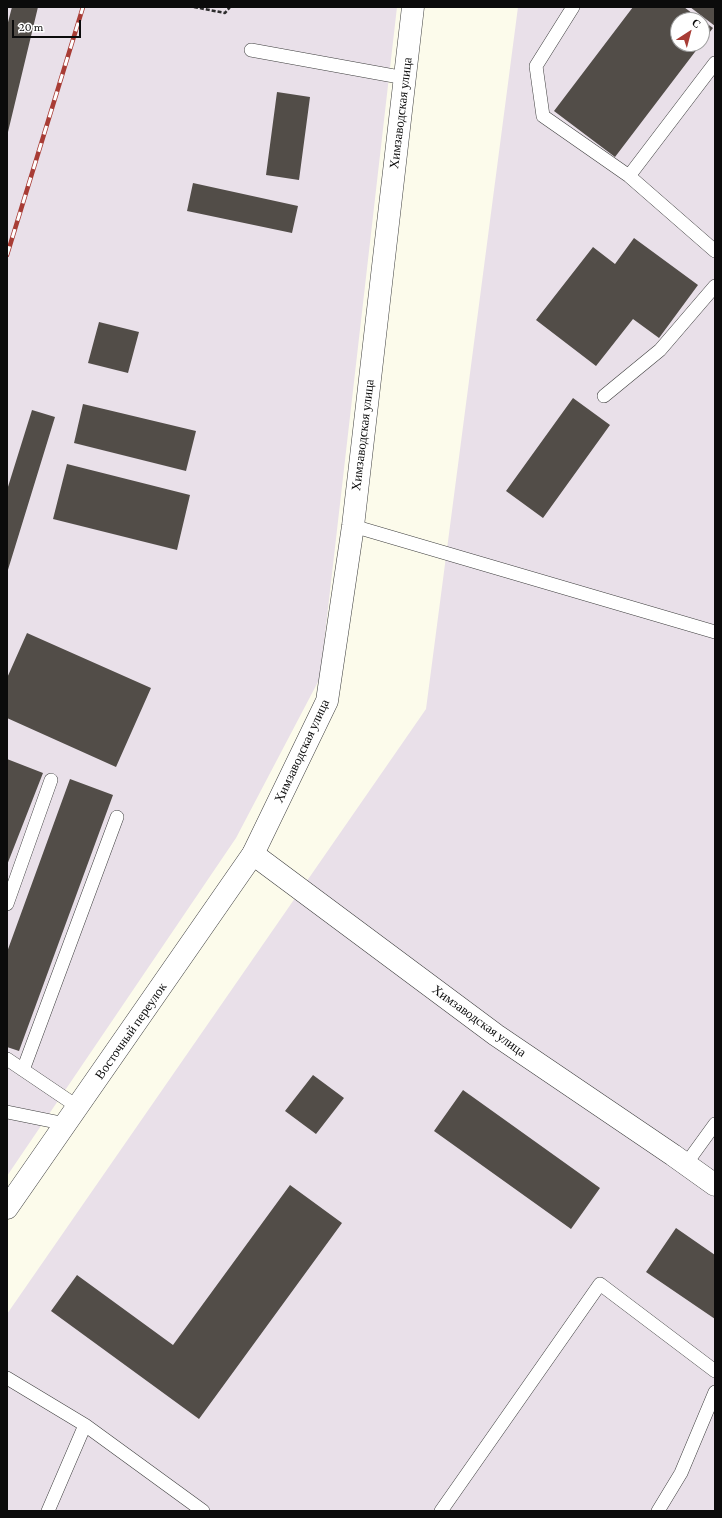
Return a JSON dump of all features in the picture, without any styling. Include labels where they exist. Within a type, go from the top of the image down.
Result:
[{"type":"street","name":"Химзаводская улица","points":[[413,7],[353,526],[327,701],[253,854],[496,1035],[715,1185]]},
{"type":"street","name":"Восточный переулок","points":[[7,1208],[253,854]]},
{"type":"lane","points":[[573,7],[536,66],[543,116],[629,176],[715,251]]},
{"type":"lane","points":[[251,50],[405,78]]},
{"type":"lane","points":[[629,176],[715,63]]},
{"type":"lane","points":[[604,396],[660,350],[715,286]]},
{"type":"lane","points":[[353,526],[715,632]]},
{"type":"lane","points":[[7,904],[51,780]]},
{"type":"lane","points":[[23,1070],[117,818]]},
{"type":"lane","points":[[7,1059],[23,1070],[72,1116]]},
{"type":"lane","points":[[7,1112],[72,1116]]},
{"type":"lane","points":[[686,1164],[715,1124]]},
{"type":"lane","points":[[441,1511],[600,1284],[715,1371]]},
{"type":"lane","points":[[7,1378],[85,1424],[203,1511]]},
{"type":"lane","points":[[658,1511],[681,1473],[715,1392]]},
{"type":"lane","points":[[48,1511],[85,1424]]},
{"type":"path","points":[[194,7],[225,13],[230,7]]},
{"type":"shaded area","points":[[7,7],[397,7],[320,678],[236,838],[7,1176]]},
{"type":"shaded area","points":[[518,7],[715,7],[715,1511],[7,1511],[7,1314],[426,709]]},
{"type":"building","points":[[12,7],[38,7],[8,132],[7,26]]},
{"type":"building","points":[[633,7],[684,7],[691,12],[670,12],[670,52],[695,52],[615,157],[554,111]]},
{"type":"building","points":[[690,7],[715,7],[715,26],[710,22],[710,12],[697,12]]},
{"type":"building","points":[[277,92],[310,97],[299,180],[266,175]]},
{"type":"building","points":[[193,183],[298,206],[292,233],[187,211]]},
{"type":"building","points":[[634,238],[698,285],[659,338],[633,319],[596,366],[536,320],[593,247],[615,264]]},
{"type":"building","points":[[99,322],[139,332],[128,373],[88,363]]},
{"type":"building","points":[[573,398],[610,425],[543,518],[506,491]]},
{"type":"building","points":[[83,404],[196,431],[186,471],[74,443]]},
{"type":"building","points":[[32,410],[55,417],[7,573],[7,490]]},
{"type":"building","points":[[67,464],[190,495],[177,550],[53,519]]},
{"type":"building","points":[[27,633],[151,688],[116,767],[7,718],[7,678]]},
{"type":"building","points":[[7,759],[43,773],[7,865]]},
{"type":"building","points":[[70,779],[113,795],[19,1051],[7,1047],[7,952]]},
{"type":"building","points":[[313,1075],[344,1098],[316,1134],[285,1111]]},
{"type":"building","points":[[463,1090],[600,1188],[571,1229],[434,1131]]},
{"type":"building","points":[[290,1185],[342,1223],[199,1419],[51,1311],[77,1275],[173,1345]]},
{"type":"building","points":[[676,1228],[715,1255],[715,1319],[646,1272]]},
{"type":"railway","points":[[7,255],[83,7]]}]
